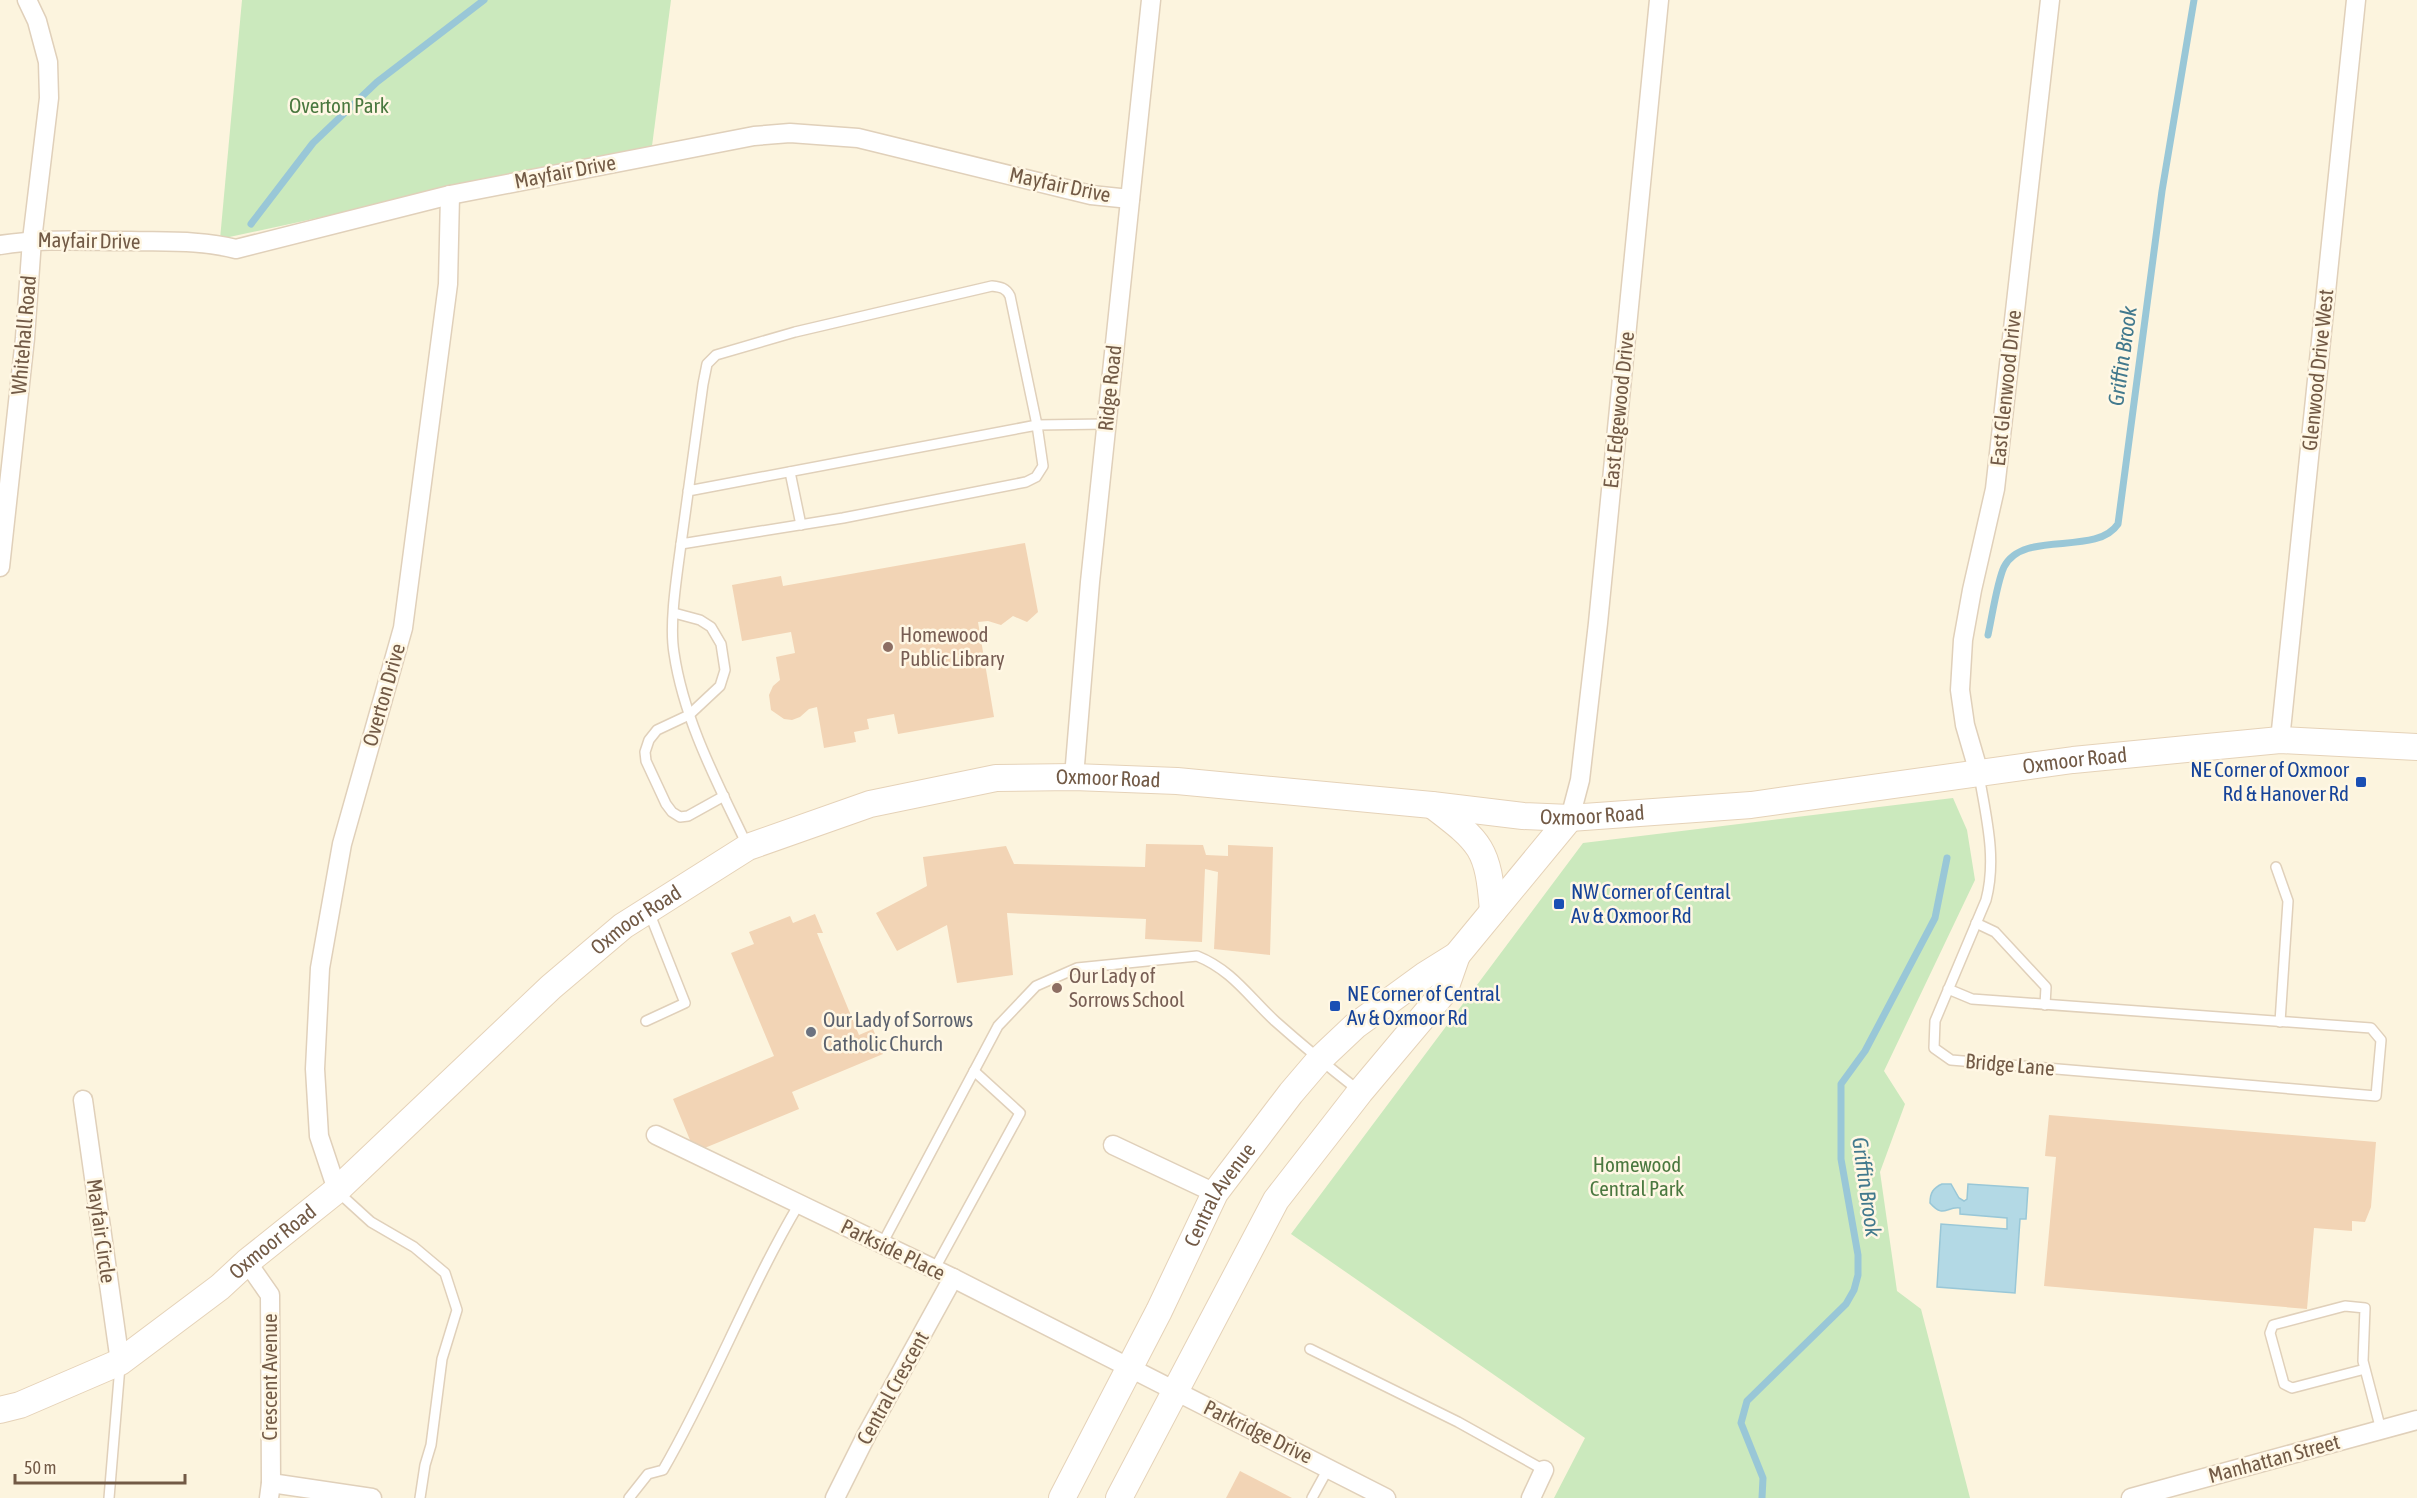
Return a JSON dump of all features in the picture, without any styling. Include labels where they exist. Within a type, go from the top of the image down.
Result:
[{"type":"main road","name":"Oxmoor Road","points":[[0,1410],[20,1405],[120,1362],[220,1287],[247,1262],[336,1190],[551,987],[622,926],[748,847],[870,804],[996,778],[1074,777],[1176,781],[1432,805],[1523,816],[1570,818],[1751,805],[2073,760],[2280,740],[2417,747]]},
{"type":"main road","points":[[1432,805],[1466,832],[1481,850],[1490,876],[1493,912]]},
{"type":"main road","name":"Central Avenue","points":[[1062,1498],[1160,1311],[1215,1193],[1291,1093],[1320,1059],[1355,1026],[1425,975],[1457,955],[1570,818]]},
{"type":"main road","name":"Central Avenue","points":[[1119,1498],[1276,1200],[1360,1092],[1444,992],[1457,955]]},
{"type":"street","name":"Whitehall Road","points":[[0,567],[25,338],[32,240],[49,98],[48,62],[37,21],[27,0]]},
{"type":"street","name":"Ridge Road","points":[[1074,777],[1089,582],[1151,0]]},
{"type":"street","name":"East Edgewood Drive","points":[[1570,818],[1580,780],[1598,623],[1659,0]]},
{"type":"street","name":"East Glenwood Drive","points":[[1979,773],[1965,725],[1960,690],[1963,640],[1995,489],[2050,0]]},
{"type":"street","name":"Glenwood Drive West","points":[[2280,740],[2356,4]]},
{"type":"street","name":"Mayfair Drive","points":[[0,245],[32,240],[213,243],[236,249],[450,195],[754,136],[790,134],[858,138],[1091,195],[1130,199]]},
{"type":"street","name":"Overton Drive","points":[[336,1190],[319,1136],[315,1069],[320,968],[342,844],[403,628],[448,284],[450,195]]},
{"type":"street","name":"Mayfair Circle","points":[[83,1100],[120,1362]]},
{"type":"street","name":"Parkside Place","points":[[656,1135],[953,1278],[1129,1368]]},
{"type":"street","points":[[1113,1145],[1215,1193]]},
{"type":"street","name":"Crescent Avenue","points":[[247,1262],[270,1295],[270,1490]]},
{"type":"street","name":"Central Crescent","points":[[835,1498],[867,1434],[953,1278]]},
{"type":"street","name":"Parkridge Drive","points":[[1129,1368],[1329,1467],[1386,1498]]},
{"type":"street","name":"Manhattan Street","points":[[2142,1497],[2417,1420]]},
{"type":"street","points":[[1531,1498],[1545,1470]]},
{"type":"street","points":[[270,1490],[372,1498]]},
{"type":"lane","points":[[681,544],[801,525],[1026,482],[1036,477],[1043,466],[1037,425],[1010,296],[1007,291],[1001,287],[992,286],[795,332],[716,355],[707,364],[681,544],[674,613],[673,652],[689,715],[748,847]]},
{"type":"lane","points":[[688,491],[1037,425],[1106,424]]},
{"type":"lane","points":[[790,472],[801,525]]},
{"type":"lane","points":[[674,613],[700,620],[711,627],[721,644],[725,670],[720,686],[689,715],[657,730],[649,740],[645,752],[646,761],[666,804],[680,817],[688,816],[724,796]]},
{"type":"lane","name":"Bridge Lane","points":[[1979,773],[1992,869],[1986,900],[1935,1022],[1934,1048],[1952,1060],[2376,1096],[2380,1040],[2371,1028],[2280,1022]]},
{"type":"lane","points":[[1948,989],[1972,999],[2280,1022],[2288,901],[2276,867]]},
{"type":"lane","points":[[646,1021],[686,1003],[648,910]]},
{"type":"lane","points":[[1976,923],[1995,932],[2046,987],[2045,1005]]},
{"type":"lane","points":[[882,1244],[998,1026],[1036,986],[1077,968],[1197,956],[1215,963],[1241,985],[1274,1020],[1360,1092]]},
{"type":"lane","points":[[934,1270],[1020,1113],[974,1071]]},
{"type":"lane","points":[[336,1190],[371,1222],[414,1247],[445,1273],[457,1310],[442,1359],[431,1445],[420,1498]]},
{"type":"lane","points":[[629,1498],[648,1474],[663,1470],[691,1423],[777,1241],[799,1204]]},
{"type":"lane","points":[[2365,1369],[2292,1388],[2283,1384],[2270,1333],[2272,1325],[2345,1306],[2365,1308],[2362,1337],[2365,1369],[2381,1430]]},
{"type":"lane","points":[[1310,1349],[1458,1422],[1545,1470]]},
{"type":"lane","points":[[109,1498],[120,1362]]},
{"type":"lane","points":[[1312,1498],[1329,1467]]},
{"type":"green space","name":"Overton Park","points":[[242,0],[671,0],[652,146],[220,239]]},
{"type":"green space","name":"Homewood Central Park","points":[[1953,798],[1967,830],[1975,880],[1884,1071],[1905,1104],[1880,1172],[1897,1291],[1921,1309],[1970,1498],[1554,1498],[1585,1438],[1291,1234],[1583,843]]},
{"type":"water","points":[[1942,1184],[1951,1184],[1959,1198],[1964,1201],[1967,1199],[1968,1184],[2028,1188],[2026,1219],[2020,1219],[2015,1293],[1937,1287],[1941,1224],[2007,1229],[2007,1218],[1960,1214],[1960,1208],[1942,1211],[1935,1208],[1930,1203],[1931,1194]]},
{"type":"building","name":"Homewood Public Library","points":[[1025,543],[1038,612],[1027,622],[1013,616],[1001,625],[988,621],[978,622],[994,717],[898,734],[894,714],[867,719],[869,729],[854,732],[856,742],[824,748],[817,707],[809,709],[800,717],[792,720],[784,719],[771,710],[769,695],[773,686],[780,680],[776,657],[795,653],[791,632],[742,641],[732,585],[781,576],[783,586]]},
{"type":"building","name":"Our Lady of Sorrows School","points":[[1146,844],[1203,845],[1206,855],[1228,856],[1228,845],[1273,847],[1270,955],[1214,949],[1218,872],[1205,869],[1202,942],[1145,939],[1146,919],[1007,913],[1013,975],[957,983],[947,925],[897,951],[876,913],[927,886],[923,857],[1006,846],[1014,864],[1145,867]]},
{"type":"building","name":"Our Lady of Sorrows Catholic Church","points":[[815,914],[823,933],[817,933],[859,1035],[873,1029],[883,1054],[792,1092],[799,1109],[695,1152],[673,1099],[774,1056],[731,953],[754,944],[749,932],[790,916],[793,923]]},
{"type":"building","points":[[2049,1115],[2376,1142],[2371,1207],[2365,1222],[2352,1221],[2352,1231],[2314,1228],[2307,1309],[2044,1286],[2056,1157],[2045,1156]]},
{"type":"building","points":[[1240,1471],[1292,1498],[1226,1498]]},
{"type":"waterway","points":[[251,224],[313,143],[377,82],[484,0]]},
{"type":"waterway","name":"Griffin Brook","points":[[1988,635],[2001,573],[2013,556],[2043,545],[2094,539],[2108,534],[2118,524],[2162,191],[2194,0]]},
{"type":"waterway","name":"Griffin Brook","points":[[1762,1498],[1763,1478],[1741,1423],[1747,1401],[1846,1304],[1854,1290],[1858,1275],[1858,1255],[1841,1159],[1841,1084],[1865,1051],[1935,918],[1947,858]]},
{"type":"place","name":"Homewood Public Library","points":[[888,647]]},
{"type":"place","name":"NE Corner of Oxmoor Rd & Hanover Rd","points":[[2361,782]]},
{"type":"place","name":"NW Corner of Central Av & Oxmoor Rd","points":[[1559,904]]},
{"type":"place","name":"Our Lady of Sorrows School","points":[[1057,988]]},
{"type":"place","name":"NE Corner of Central Av & Oxmoor Rd","points":[[1335,1006]]},
{"type":"place","name":"Our Lady of Sorrows Catholic Church","points":[[811,1032]]}]
